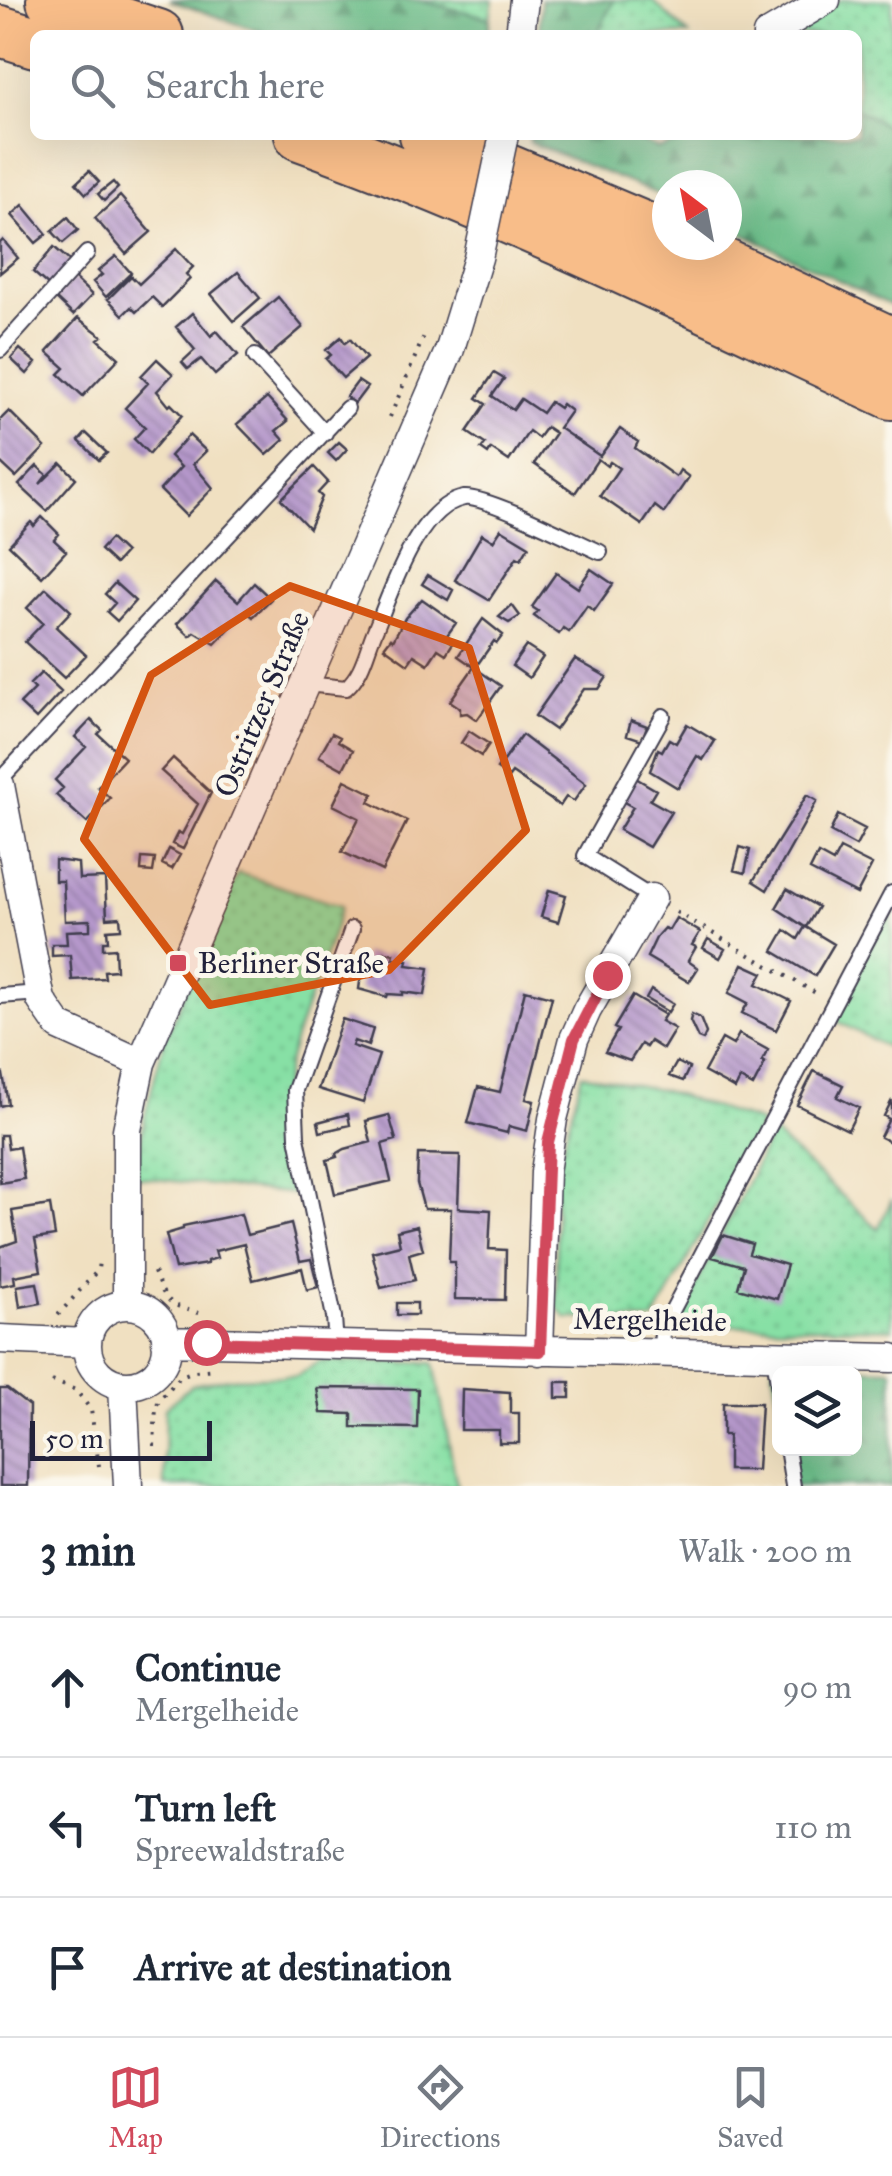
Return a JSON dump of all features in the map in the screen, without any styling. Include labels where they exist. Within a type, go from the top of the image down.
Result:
[{"type":"highway","points":[[52,0],[143,30]]},
{"type":"highway","points":[[0,31],[30,40]]},
{"type":"highway","points":[[314,140],[607,261],[892,394]]},
{"type":"highway","points":[[437,140],[652,231]]},
{"type":"highway","points":[[716,260],[892,343]]},
{"type":"street","points":[[521,30],[524,0]]},
{"type":"street","points":[[775,30],[826,0]]},
{"type":"street","name":"Ostritzer Straße","points":[[127,1305],[127,1130],[141,1063],[450,349],[478,258],[503,140]]},
{"type":"street","points":[[0,783],[40,993],[59,1026],[141,1063]]},
{"type":"street","points":[[540,1351],[544,1172],[554,1119],[574,1039],[652,898]]},
{"type":"street","points":[[127,1305],[149,1312],[164,1330],[166,1341],[162,1364],[155,1374],[146,1381],[122,1385],[110,1382],[92,1366],[86,1343],[104,1312],[127,1305]]},
{"type":"street","points":[[0,1339],[86,1343]]},
{"type":"street","name":"Mergelheide","points":[[166,1341],[892,1358]]},
{"type":"street","points":[[122,1385],[128,1486]]},
{"type":"lane","points":[[0,350],[87,253]]},
{"type":"lane","points":[[255,356],[325,432]]},
{"type":"lane","points":[[0,783],[347,408]]},
{"type":"lane","points":[[306,684],[346,688],[360,675],[376,626],[426,522],[442,508],[466,498],[489,504],[600,552]]},
{"type":"lane","points":[[652,898],[585,856],[663,716]]},
{"type":"lane","points":[[661,1352],[662,1330],[892,893]]},
{"type":"lane","points":[[336,1346],[334,1317],[297,1137],[295,1090],[352,929]]},
{"type":"lane","points":[[0,996],[40,993]]},
{"type":"lane","points":[[774,1356],[776,1366]]},
{"type":"lane","points":[[788,1456],[793,1486]]},
{"type":"path","points":[[652,898],[832,1002]]},
{"type":"path","points":[[54,1318],[98,1270]]},
{"type":"path","points":[[154,1462],[156,1406],[161,1398],[181,1376],[218,1369]]},
{"type":"path","points":[[52,1381],[76,1390],[90,1410],[99,1467]]},
{"type":"highlighted area","points":[[290,586],[469,648],[526,830],[389,970],[210,1005],[84,839],[151,675]]},
{"type":"green space","points":[[169,0],[417,0],[490,18],[489,30],[256,30]]},
{"type":"green space","points":[[417,0],[493,0],[490,18]]},
{"type":"green space","points":[[541,0],[614,0],[599,30],[539,30]]},
{"type":"green space","points":[[614,0],[652,0],[684,30],[599,30]]},
{"type":"green space","points":[[841,0],[892,0],[892,130],[862,112],[862,30],[790,30]]},
{"type":"green space","points":[[862,112],[892,130],[892,306],[742,233],[742,170],[652,170],[652,192],[529,142],[639,140],[658,149],[681,140],[862,140]]},
{"type":"green space","points":[[238,873],[341,906],[284,1080],[282,1137],[304,1195],[135,1177],[145,1115],[164,1041]]},
{"type":"green space","points":[[892,904],[892,1050],[831,1018]]},
{"type":"green space","points":[[582,1074],[664,1091],[761,1123],[654,1321],[566,1318],[557,1307],[555,1175]]},
{"type":"green space","points":[[772,1132],[878,1229],[892,1199],[892,1329],[677,1324]]},
{"type":"green space","points":[[320,1361],[434,1363],[457,1486],[164,1486],[165,1408],[192,1385],[229,1378],[297,1376]]},
{"type":"green space","points":[[862,1368],[892,1369],[892,1486],[794,1486],[788,1456],[862,1456]]},
{"type":"building","points":[[89,171],[99,182],[86,194],[76,183]]},
{"type":"building","points":[[113,182],[118,188],[104,201],[98,194]]},
{"type":"building","points":[[120,196],[151,232],[126,254],[95,218]]},
{"type":"building","points":[[23,205],[47,234],[36,243],[12,215]]},
{"type":"building","points":[[68,217],[78,230],[63,243],[52,231]]},
{"type":"building","points":[[3,240],[18,258],[0,273],[0,243]]},
{"type":"building","points":[[54,247],[72,263],[50,287],[33,272]]},
{"type":"building","points":[[176,249],[193,267],[186,274],[190,279],[162,307],[152,297],[136,312],[131,307],[123,315],[108,299],[131,276],[139,284]]},
{"type":"building","points":[[116,256],[131,273],[106,297],[93,282],[102,275],[98,271]]},
{"type":"building","points":[[238,272],[260,298],[234,321],[211,294]]},
{"type":"building","points":[[74,278],[92,295],[73,315],[55,298]]},
{"type":"building","points":[[278,297],[303,327],[268,357],[243,327]]},
{"type":"building","points":[[192,313],[211,336],[217,331],[238,355],[215,375],[201,359],[188,369],[182,362],[195,350],[176,327]]},
{"type":"building","points":[[78,318],[102,336],[98,339],[119,358],[83,396],[59,374],[65,368],[47,352]]},
{"type":"building","points":[[341,337],[345,343],[350,339],[366,358],[343,378],[326,359],[331,355],[326,350]]},
{"type":"building","points":[[20,349],[36,363],[27,374],[11,359]]},
{"type":"building","points":[[157,359],[173,374],[157,391],[182,415],[149,454],[134,439],[145,427],[125,408],[148,383],[141,376]]},
{"type":"building","points":[[494,373],[504,379],[492,396],[513,410],[521,399],[542,413],[550,402],[559,408],[562,404],[571,411],[559,428],[600,456],[620,429],[638,442],[635,448],[676,477],[680,470],[689,477],[664,513],[655,506],[642,525],[600,496],[619,468],[610,462],[607,466],[598,459],[575,493],[534,464],[555,433],[546,427],[538,438],[529,431],[509,461],[491,449],[488,454],[481,449],[485,444],[467,432],[486,404],[477,398]]},
{"type":"building","points":[[358,381],[367,387],[355,403],[346,397]]},
{"type":"building","points":[[267,398],[288,421],[276,431],[284,440],[267,455],[237,424]]},
{"type":"building","points":[[9,411],[45,447],[16,477],[0,462],[0,420]]},
{"type":"building","points":[[86,433],[107,453],[99,460],[79,441]]},
{"type":"building","points":[[189,435],[206,451],[193,464],[213,488],[186,516],[160,490],[181,467],[170,456]]},
{"type":"building","points":[[339,442],[347,449],[336,461],[328,453]]},
{"type":"building","points":[[61,463],[76,478],[47,511],[19,485],[37,466],[47,475],[40,484]]},
{"type":"building","points":[[314,467],[328,482],[318,493],[322,497],[309,528],[281,499]]},
{"type":"building","points":[[42,517],[59,534],[54,540],[66,551],[42,577],[9,545],[31,522],[34,526]]},
{"type":"building","points":[[501,529],[529,546],[521,559],[517,557],[489,600],[455,580],[482,534],[493,541]]},
{"type":"building","points":[[110,539],[125,553],[115,564],[100,550]]},
{"type":"building","points":[[591,569],[613,584],[594,611],[587,606],[569,632],[563,628],[559,634],[534,616],[538,611],[532,607],[556,573],[578,588]]},
{"type":"building","points":[[428,575],[453,590],[448,600],[422,584]]},
{"type":"building","points":[[216,581],[238,601],[254,583],[271,599],[253,617],[246,611],[215,644],[195,632],[190,636],[177,624]]},
{"type":"building","points":[[115,583],[135,601],[117,621],[107,612],[115,603],[105,594]]},
{"type":"building","points":[[46,588],[71,611],[56,627],[86,655],[64,678],[25,642],[43,623],[27,608]]},
{"type":"building","points":[[422,599],[456,623],[445,638],[453,643],[446,654],[438,649],[428,664],[414,655],[408,664],[384,647]]},
{"type":"building","points":[[512,605],[520,616],[509,623],[499,617]]},
{"type":"building","points":[[483,619],[503,635],[475,668],[501,686],[477,720],[467,713],[460,714],[460,708],[450,701],[474,667],[458,656]]},
{"type":"building","points":[[526,646],[543,657],[529,678],[512,666]]},
{"type":"building","points":[[575,659],[607,677],[599,689],[584,689],[555,730],[535,716]]},
{"type":"building","points":[[41,673],[61,692],[36,719],[20,704],[35,689],[30,684]]},
{"type":"building","points":[[91,720],[102,730],[98,734],[125,758],[98,787],[110,798],[87,823],[56,795],[63,788],[55,780],[86,747],[75,737]]},
{"type":"building","points":[[631,720],[647,726],[642,740],[627,735]]},
{"type":"building","points":[[687,724],[715,741],[703,760],[697,756],[678,788],[650,771],[658,749],[662,751],[669,739],[676,743]]},
{"type":"building","points":[[469,731],[489,744],[481,756],[461,743]]},
{"type":"building","points":[[332,733],[353,750],[343,769],[319,756]]},
{"type":"building","points":[[522,735],[586,784],[574,801],[566,797],[560,806],[512,773],[509,777],[497,769]]},
{"type":"building","points":[[173,758],[211,793],[183,849],[172,844],[198,804],[161,771]]},
{"type":"building","points":[[634,777],[656,790],[650,800],[671,812],[649,847],[619,830],[633,807],[620,800]]},
{"type":"building","points":[[345,780],[373,794],[369,802],[407,821],[382,871],[342,852],[359,818],[333,805]]},
{"type":"building","points":[[807,795],[817,801],[767,890],[753,881]]},
{"type":"building","points":[[838,815],[865,829],[856,846],[830,832]]},
{"type":"building","points":[[740,847],[750,850],[745,873],[734,870]]},
{"type":"building","points":[[169,849],[180,855],[172,869],[162,864]]},
{"type":"building","points":[[840,849],[872,865],[857,894],[810,870],[818,854],[833,862]]},
{"type":"building","points":[[142,858],[155,859],[153,872],[141,871]]},
{"type":"building","points":[[55,860],[78,863],[79,879],[105,878],[107,918],[120,917],[121,929],[107,930],[108,941],[103,941],[103,949],[115,948],[116,970],[104,971],[105,978],[72,980],[70,955],[52,956],[52,944],[67,944],[66,931],[90,930],[90,920],[65,921],[63,881],[55,881]]},
{"type":"building","points":[[787,889],[818,907],[806,927],[834,944],[815,976],[773,951],[785,930],[798,939],[805,927],[776,908]]},
{"type":"building","points":[[549,890],[566,895],[558,922],[541,917]]},
{"type":"building","points":[[676,918],[700,932],[688,961],[698,968],[689,982],[647,957],[657,936],[664,928],[669,930]]},
{"type":"building","points":[[708,939],[725,949],[720,958],[703,948]]},
{"type":"building","points":[[385,952],[394,954],[393,958],[408,960],[407,965],[429,968],[425,995],[403,992],[387,997],[359,989],[364,953],[385,956]]},
{"type":"building","points":[[743,964],[763,973],[757,984],[791,1001],[776,1030],[742,1013],[748,1003],[729,993]]},
{"type":"building","points":[[525,990],[552,997],[526,1099],[534,1101],[527,1131],[509,1126],[507,1133],[468,1123],[478,1087],[500,1092]]},
{"type":"building","points":[[651,990],[673,1004],[668,1012],[646,999]]},
{"type":"building","points":[[633,996],[665,1015],[661,1021],[675,1029],[663,1049],[650,1041],[646,1047],[641,1044],[630,1061],[605,1052]]},
{"type":"building","points":[[692,1014],[700,1018],[706,1033],[703,1040],[690,1021]]},
{"type":"building","points":[[342,1019],[373,1029],[368,1046],[354,1041],[352,1046],[379,1055],[363,1103],[318,1089]]},
{"type":"building","points":[[739,1034],[768,1050],[753,1086],[740,1079],[735,1089],[704,1072],[722,1039],[733,1045]]},
{"type":"building","points":[[677,1062],[689,1068],[683,1081],[669,1076]]},
{"type":"building","points":[[814,1071],[843,1085],[837,1097],[859,1108],[848,1130],[797,1105]]},
{"type":"building","points":[[3,1074],[8,1104],[0,1106],[0,1075]]},
{"type":"building","points":[[892,1100],[892,1143],[880,1137],[889,1119],[884,1116]]},
{"type":"building","points":[[348,1114],[350,1125],[320,1132],[318,1122]]},
{"type":"building","points":[[389,1115],[396,1140],[382,1144],[391,1181],[335,1194],[327,1160],[345,1149],[371,1142],[366,1121]]},
{"type":"building","points":[[0,1135],[6,1135],[8,1149],[19,1147],[24,1179],[0,1183]]},
{"type":"building","points":[[418,1154],[460,1155],[458,1208],[491,1210],[489,1249],[506,1250],[505,1300],[455,1299],[455,1262],[449,1262],[451,1209],[424,1209],[417,1183]]},
{"type":"building","points":[[50,1205],[55,1236],[35,1239],[41,1271],[14,1276],[15,1283],[0,1286],[0,1247],[17,1241],[12,1211]]},
{"type":"building","points":[[241,1214],[247,1235],[291,1224],[300,1261],[311,1259],[318,1287],[307,1290],[302,1268],[253,1280],[244,1244],[215,1251],[217,1258],[207,1264],[175,1269],[166,1234],[183,1226]]},
{"type":"building","points":[[417,1226],[423,1250],[409,1254],[415,1280],[381,1288],[372,1252],[400,1245],[397,1231]]},
{"type":"building","points":[[723,1235],[752,1244],[749,1254],[787,1265],[777,1299],[738,1288],[744,1266],[712,1257]]},
{"type":"building","points":[[37,1283],[41,1303],[20,1307],[17,1286]]},
{"type":"building","points":[[397,1303],[417,1303],[417,1315],[397,1315]]},
{"type":"building","points":[[556,1382],[570,1382],[570,1398],[556,1398]]},
{"type":"building","points":[[317,1388],[418,1389],[417,1428],[352,1427],[352,1414],[321,1413]]},
{"type":"building","points":[[0,1389],[7,1389],[29,1406],[28,1486],[0,1486]]},
{"type":"building","points":[[462,1389],[510,1392],[510,1413],[519,1413],[519,1443],[499,1443],[499,1430],[461,1430]]},
{"type":"building","points":[[723,1403],[761,1403],[757,1470],[728,1470]]},
{"type":"place","name":"Berliner Straße","points":[[178,963]]},
{"type":"route","points":[[206,1342],[540,1351],[548,1142],[574,1039],[607,975]]}]
